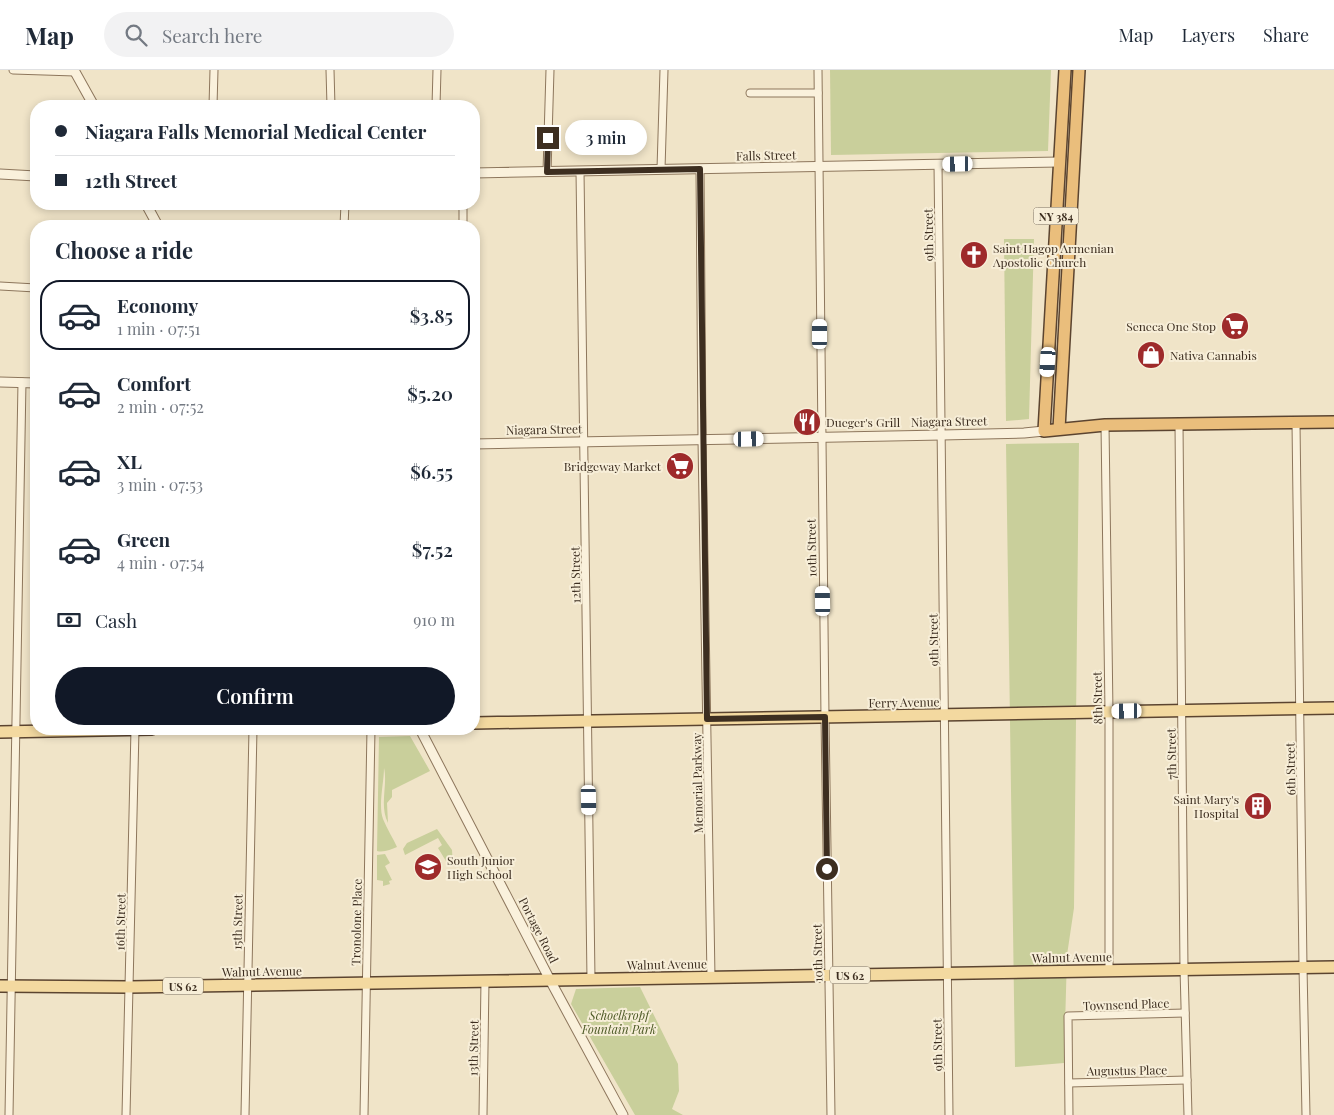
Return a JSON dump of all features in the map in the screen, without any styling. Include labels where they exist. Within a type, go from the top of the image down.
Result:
[{"type":"highway","name":"NY 384","points":[[1044,431],[1064,70]]},
{"type":"highway","name":"NY 384","points":[[1058,429],[1079,70]]},
{"type":"highway","name":"Niagara Street","points":[[1044,431],[1105,425],[1334,422]]},
{"type":"main road","name":"Ferry Avenue","points":[[480,723],[1334,708]]},
{"type":"main road","points":[[0,732],[30,731]]},
{"type":"main road","name":"Walnut Avenue","points":[[6,986],[129,987],[1334,966]]},
{"type":"street","points":[[13,70],[75,71],[91,100]]},
{"type":"street","points":[[213,100],[214,70]]},
{"type":"street","points":[[330,70],[331,100]]},
{"type":"street","points":[[436,100],[437,70]]},
{"type":"street","points":[[547,172],[550,70]]},
{"type":"street","points":[[661,169],[664,70]]},
{"type":"street","name":"10th Street","points":[[818,70],[831,1115]]},
{"type":"street","points":[[750,93],[818,93]]},
{"type":"street","name":"Falls Street","points":[[480,173],[1059,162]]},
{"type":"street","name":"9th Street","points":[[938,164],[949,1115]]},
{"type":"street","name":"Memorial Parkway","points":[[700,169],[702,440],[711,977]]},
{"type":"street","name":"12th Street","points":[[580,171],[591,979]]},
{"type":"street","points":[[0,174],[30,176]]},
{"type":"street","points":[[0,286],[30,288]]},
{"type":"street","points":[[0,382],[30,383]]},
{"type":"street","points":[[9,1115],[6,986],[16,731],[22,382]]},
{"type":"street","name":"6th Street","points":[[1296,423],[1306,1115]]},
{"type":"street","name":"7th Street","points":[[1179,424],[1184,969],[1188,1115]]},
{"type":"street","name":"8th Street","points":[[1105,425],[1109,712],[1109,970]]},
{"type":"street","name":"Niagara Street","points":[[480,444],[942,435],[1044,431]]},
{"type":"street","name":"16th Street","points":[[126,1115],[135,735]]},
{"type":"street","name":"15th Street","points":[[245,1115],[253,735]]},
{"type":"street","name":"Tronolone Place","points":[[364,1115],[372,735]]},
{"type":"street","name":"Portage Road","points":[[423,735],[550,980],[623,1115]]},
{"type":"street","name":"13th Street","points":[[483,1115],[485,981]]},
{"type":"street","name":"Townsend Place","points":[[1068,1083],[1068,1016],[1185,1013]]},
{"type":"street","name":"Augustus Place","points":[[1068,1083],[1187,1080]]},
{"type":"street","points":[[1068,1083],[1069,1115]]},
{"type":"green space","points":[[830,70],[1051,70],[1048,151],[831,155]]},
{"type":"green space","points":[[1004,239],[1034,239],[1029,419],[1006,421]]},
{"type":"green space","points":[[1079,443],[1074,908],[1067,955],[1064,1063],[1015,1067],[1006,444]]},
{"type":"green space","points":[[410,736],[430,771],[392,790],[392,797],[387,803],[388,823],[384,809],[384,768],[381,801],[382,813],[383,819],[397,847],[385,851],[377,851],[379,737]]},
{"type":"green space","points":[[437,829],[452,850],[453,866],[449,866],[438,848],[442,845],[438,838],[405,855],[403,849],[407,843]]},
{"type":"green space","points":[[385,854],[390,863],[385,866],[392,880],[389,881],[390,884],[383,886],[383,881],[377,880],[377,855]]},
{"type":"green space","name":"Schoelkropf Fountain Park","points":[[640,987],[678,1064],[679,1091],[672,1109],[683,1115],[635,1115],[571,1004],[576,989]]},
{"type":"place","name":"Saint Hagop Armenian Apostolic Church","points":[[974,255]]},
{"type":"place","name":"Seneca One Stop","points":[[1235,326]]},
{"type":"place","name":"Nativa Cannabis","points":[[1151,355]]},
{"type":"place","name":"Dueger's Grill","points":[[807,422]]},
{"type":"place","name":"Bridgeway Market","points":[[680,466]]},
{"type":"place","name":"Saint Mary's Hospital","points":[[1258,806]]},
{"type":"place","name":"South Junior High School","points":[[428,867]]},
{"type":"route","points":[[548,138],[547,172],[700,169],[707,719],[825,717],[827,869]]}]
